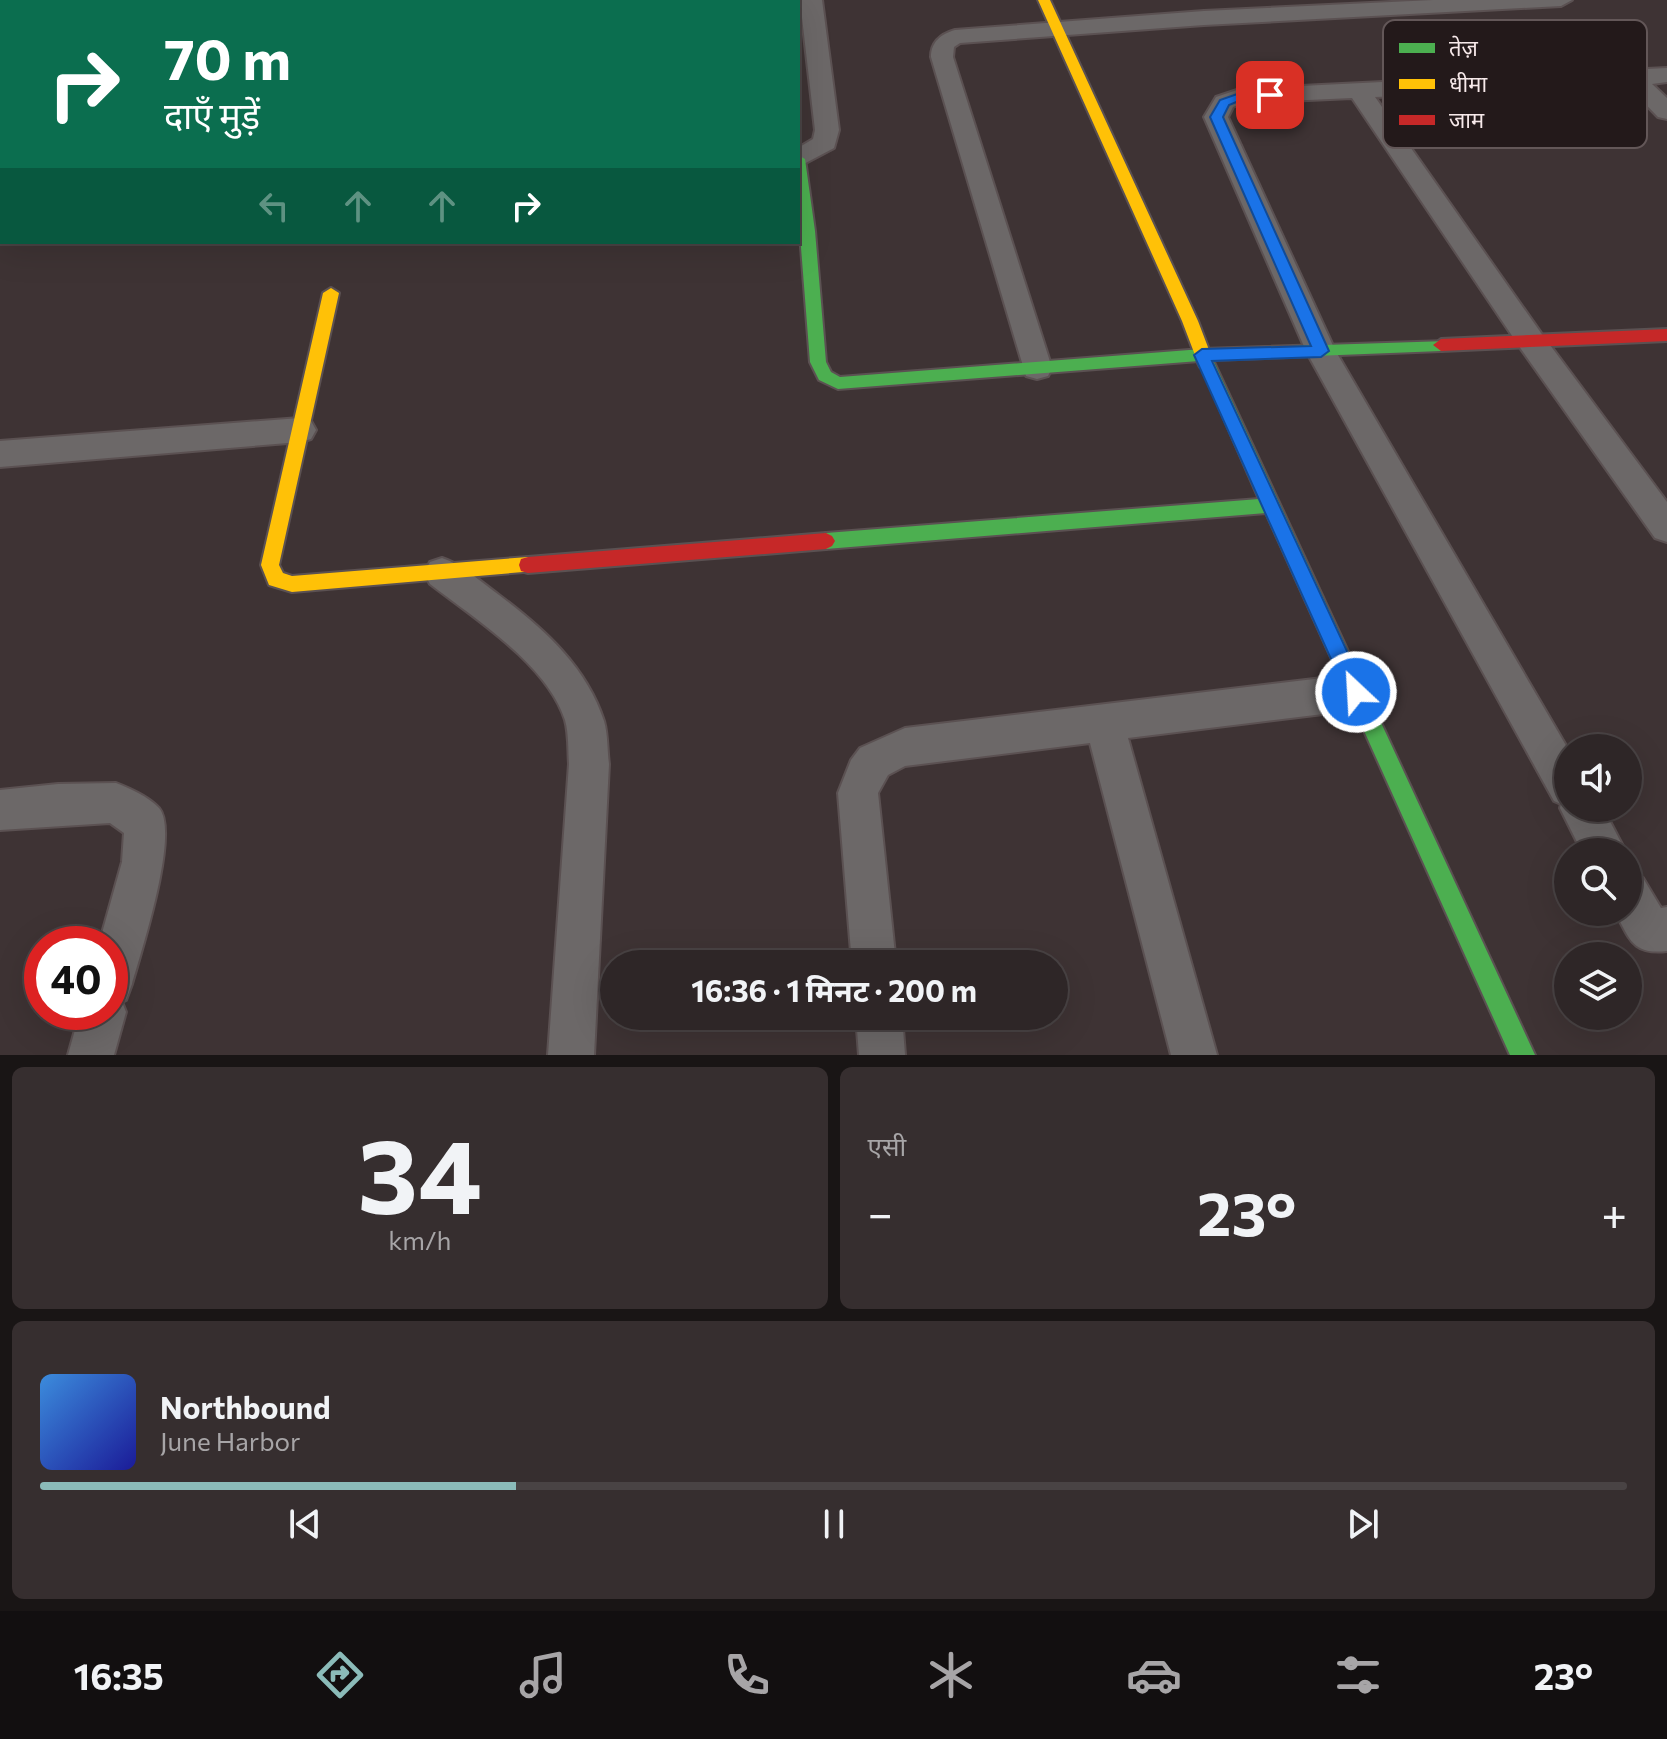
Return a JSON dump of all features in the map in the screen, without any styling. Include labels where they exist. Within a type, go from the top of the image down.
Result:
[{"type":"street","points":[[800,158],[825,143],[827,130],[811,0]]},
{"type":"street","points":[[1044,0],[1270,505],[1523,1055]]},
{"type":"street","points":[[1037,368],[941,49],[945,42],[955,37],[1058,30],[1292,6],[1561,0]]},
{"type":"street","points":[[1647,77],[1667,75]]},
{"type":"street","points":[[1383,90],[1240,96],[1224,102],[1216,117],[1321,351],[1554,762]]},
{"type":"street","points":[[1359,91],[1383,126]]},
{"type":"street","points":[[1647,92],[1667,112]]},
{"type":"street","points":[[1398,148],[1531,341],[1667,528]]},
{"type":"street","points":[[800,173],[808,231],[818,362],[825,376],[838,383],[1202,355],[1667,335]]},
{"type":"street","points":[[331,293],[270,565],[276,579],[292,584],[1270,505]]},
{"type":"street","points":[[0,454],[300,430]]},
{"type":"street","points":[[442,573],[509,625],[561,675],[584,720],[589,764],[571,1055]]},
{"type":"street","points":[[873,950],[858,793],[866,768],[885,753],[905,747],[1356,692]]},
{"type":"street","points":[[1104,723],[1194,1055]]},
{"type":"street","points":[[0,810],[58,804],[116,803],[145,823],[143,862],[126,926]]},
{"type":"street","points":[[1642,917],[1650,931],[1667,929]]},
{"type":"street","points":[[91,1055],[98,1030]]},
{"type":"street","points":[[880,1030],[882,1055]]},
{"type":"traffic: fast","points":[[800,173],[808,231],[818,362],[825,376],[838,383],[1202,355],[1441,345]]},
{"type":"traffic: fast","points":[[1206,363],[1523,1055]]},
{"type":"traffic: fast","points":[[826,541],[1270,505]]},
{"type":"traffic: slow","points":[[1044,0],[1190,321],[1206,363]]},
{"type":"traffic: slow","points":[[331,293],[270,565],[276,579],[292,584],[528,565]]},
{"type":"traffic: jam","points":[[1441,345],[1667,335]]},
{"type":"traffic: jam","points":[[528,565],[826,541]]},
{"type":"route","points":[[1270,95],[1240,96],[1224,102],[1216,117],[1321,351],[1202,355],[1356,692]]}]
